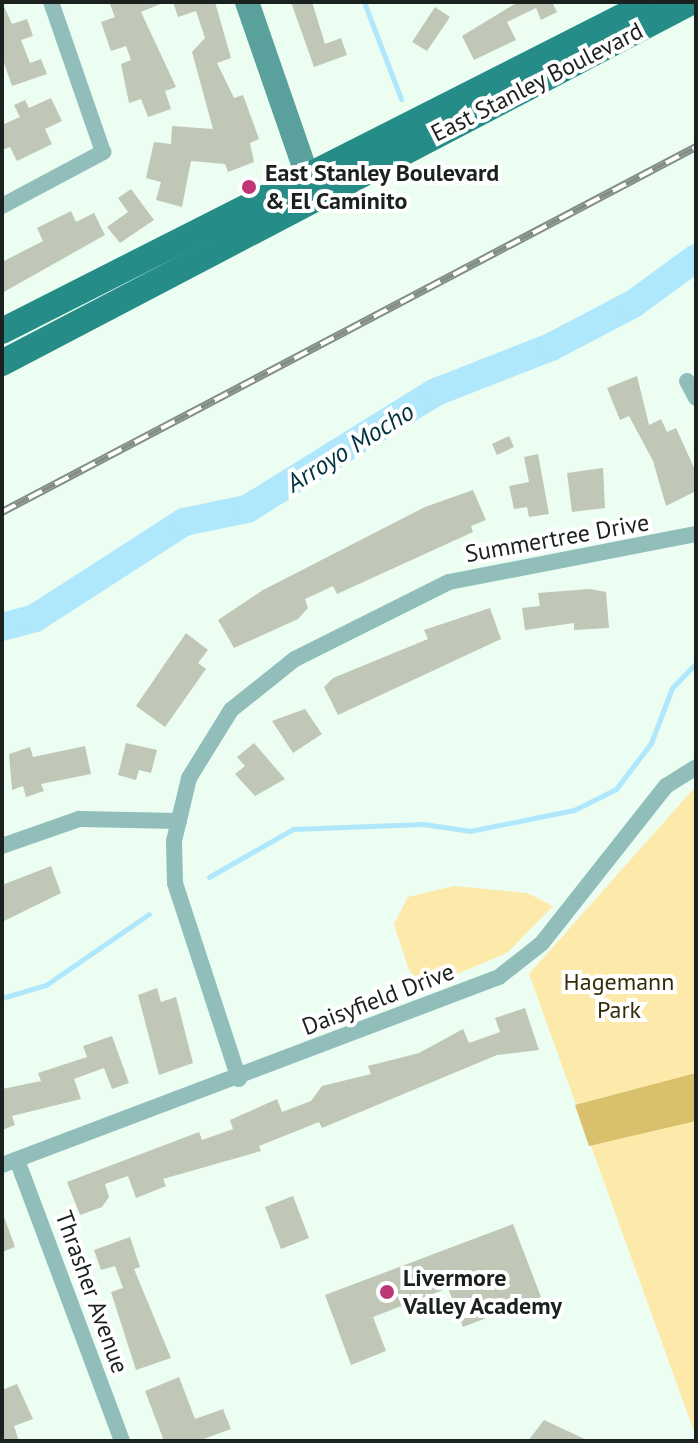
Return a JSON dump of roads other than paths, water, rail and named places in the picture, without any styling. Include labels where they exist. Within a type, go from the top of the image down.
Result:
[{"type":"main road","name":"East Stanley Boulevard","points":[[2,331],[306,171],[651,2]]},
{"type":"main road","name":"East Stanley Boulevard","points":[[2,363],[691,2]]},
{"type":"street","points":[[2,206],[103,152],[51,2]]},
{"type":"street","points":[[247,2],[315,197]]},
{"type":"street","points":[[687,381],[696,398]]},
{"type":"street","name":"Summertree Drive","points":[[239,1079],[182,916],[175,883],[179,821],[209,739],[263,680],[295,659],[449,582],[696,534]]},
{"type":"street","name":"Daisyfield Drive","points":[[9,1162],[239,1079],[499,977],[542,943],[666,786],[696,767]]},
{"type":"street","points":[[2,846],[79,819],[179,821]]},
{"type":"street","name":"Thrasher Avenue","points":[[9,1162],[122,1441]]},
{"type":"waterway","points":[[364,2],[401,99]]},
{"type":"waterway","name":"Arroyo Mocho","points":[[2,627],[35,618],[184,522],[247,509],[436,392],[551,347],[633,304],[696,258]]},
{"type":"waterway","name":"Arroyo Mocho","points":[[209,877],[293,829],[423,824],[470,831],[574,810],[616,789],[651,743],[672,688],[696,663]]},
{"type":"waterway","name":"Arroyo Mocho","points":[[2,998],[46,985],[149,914]]},
{"type":"railway","points":[[2,512],[696,147]]},
{"type":"place","name":"East Stanley Boulevard & El Caminito","points":[[249,187]]},
{"type":"place","name":"Livermore Valley Academy","points":[[387,1292]]},
{"type":"park label","name":"Hagemann Park","points":[[619,996]]}]
